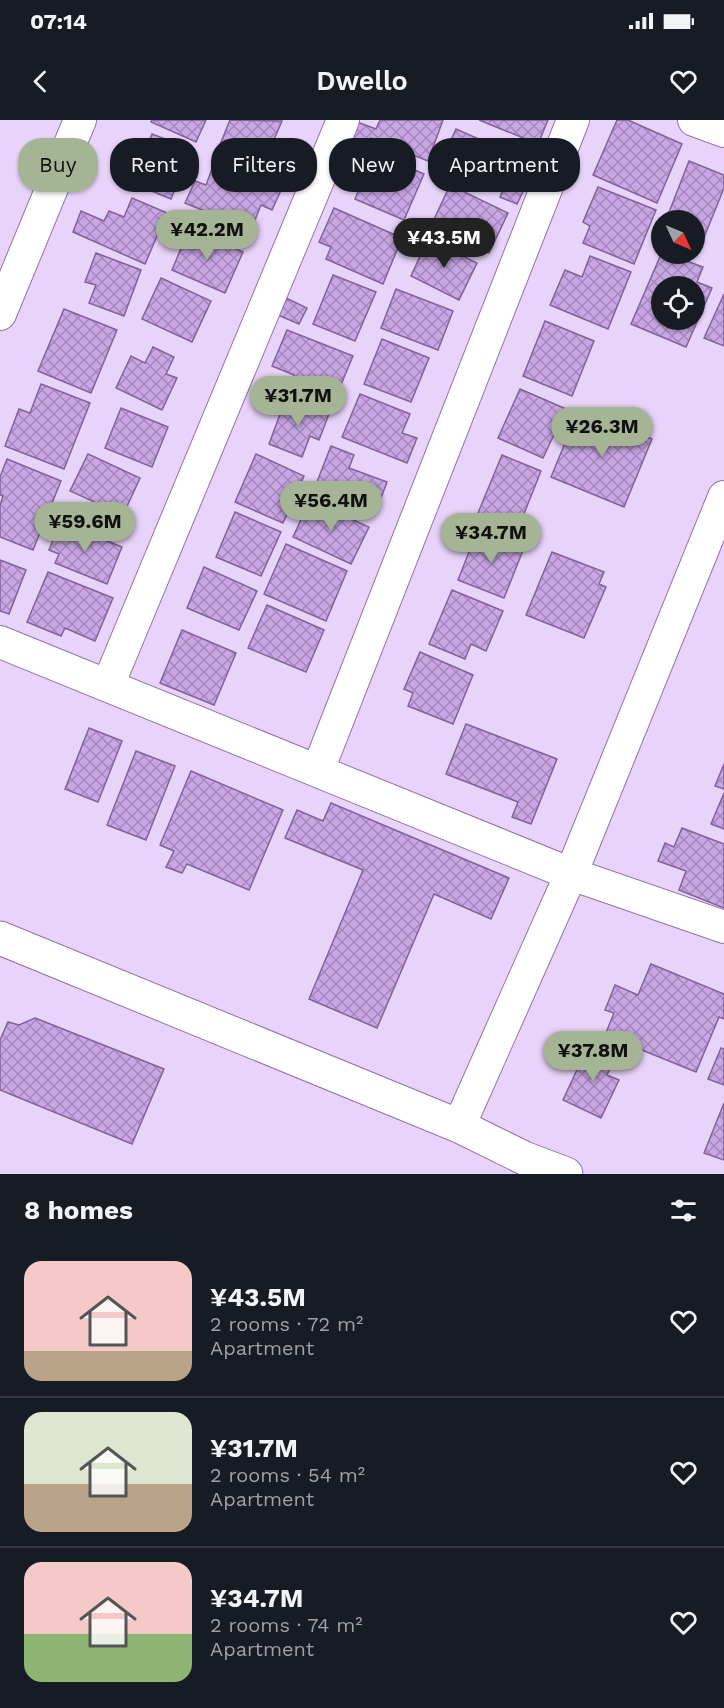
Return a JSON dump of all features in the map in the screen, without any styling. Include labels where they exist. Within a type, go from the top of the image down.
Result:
[{"type":"street","points":[[0,314],[80,120]]},
{"type":"street","points":[[108,685],[343,120]]},
{"type":"street","points":[[318,771],[573,120]]},
{"type":"street","points":[[694,120],[724,131]]},
{"type":"street","points":[[459,1126],[571,874],[724,497]]},
{"type":"street","points":[[0,642],[571,874],[724,927]]},
{"type":"street","points":[[0,938],[459,1126],[521,1166],[566,1174]]},
{"type":"building","points":[[152,120],[206,120],[198,138],[187,138],[151,122]]},
{"type":"building","points":[[230,120],[282,121],[275,138],[223,138]]},
{"type":"building","points":[[380,120],[443,120],[436,138],[428,138],[428,161],[416,156],[416,138],[350,138],[357,122],[376,129]]},
{"type":"building","points":[[479,120],[548,120],[540,138],[523,138]]},
{"type":"building","points":[[617,120],[628,120],[682,144],[657,203],[593,175]]},
{"type":"building","points":[[456,129],[476,138],[452,138]]},
{"type":"building","points":[[152,134],[162,138],[150,138]]},
{"type":"building","points":[[689,161],[724,175],[724,188],[705,235],[705,210],[670,210]]},
{"type":"building","points":[[416,171],[424,174],[404,220],[355,199],[358,192],[416,192]]},
{"type":"building","points":[[211,172],[211,192],[280,192],[272,210],[261,205],[251,230],[185,203],[190,192],[199,192],[199,182],[206,185]]},
{"type":"building","points":[[598,187],[656,210],[651,210],[651,222],[634,264],[583,243],[590,226],[583,222]]},
{"type":"building","points":[[154,192],[174,192],[171,199]]},
{"type":"building","points":[[447,192],[464,192],[508,213],[489,253],[431,226]]},
{"type":"building","points":[[502,192],[523,192],[517,204],[500,197]]},
{"type":"building","points":[[132,198],[167,213],[145,264],[73,232],[81,211],[104,221],[109,211],[124,217]]},
{"type":"building","points":[[334,208],[402,238],[383,284],[326,259],[331,247],[319,242]]},
{"type":"building","points":[[189,229],[243,252],[225,293],[172,270]]},
{"type":"building","points":[[428,239],[477,263],[459,300],[411,276]]},
{"type":"building","points":[[96,253],[141,270],[124,316],[89,303],[96,285],[85,282]]},
{"type":"building","points":[[590,256],[631,272],[608,329],[550,305],[565,270],[582,277]]},
{"type":"building","points":[[657,264],[695,264],[703,267],[699,276],[652,276]]},
{"type":"building","points":[[333,275],[376,292],[355,341],[313,324]]},
{"type":"building","points":[[161,278],[211,301],[192,342],[142,319]]},
{"type":"building","points":[[651,278],[651,330],[693,330],[686,347],[631,324]]},
{"type":"building","points":[[705,285],[712,288],[705,304]]},
{"type":"building","points":[[396,289],[453,311],[438,350],[381,328]]},
{"type":"building","points":[[724,294],[724,346],[704,338]]},
{"type":"building","points":[[286,298],[307,308],[299,324],[278,315]]},
{"type":"building","points":[[64,309],[117,330],[91,393],[38,371]]},
{"type":"building","points":[[545,321],[594,341],[572,396],[523,376]]},
{"type":"building","points":[[287,330],[353,356],[332,406],[288,388],[294,375],[272,366]]},
{"type":"building","points":[[382,339],[429,358],[411,402],[364,384]]},
{"type":"building","points":[[153,347],[174,357],[166,374],[177,378],[162,410],[116,388],[131,356],[145,363]]},
{"type":"building","points":[[41,384],[90,403],[64,469],[5,446],[19,409],[30,413]]},
{"type":"building","points":[[520,389],[566,409],[543,458],[498,438]]},
{"type":"building","points":[[360,394],[410,414],[402,433],[417,438],[407,463],[342,437]]},
{"type":"building","points":[[286,398],[329,414],[319,440],[310,436],[302,457],[269,444]]},
{"type":"building","points":[[121,408],[168,427],[152,467],[105,448]]},
{"type":"building","points":[[579,409],[652,439],[624,507],[551,477]]},
{"type":"building","points":[[331,446],[354,455],[349,468],[387,482],[375,514],[313,492]]},
{"type":"building","points":[[88,454],[140,478],[123,515],[70,491]]},
{"type":"building","points":[[256,454],[304,476],[283,523],[235,502]]},
{"type":"building","points":[[502,455],[541,471],[518,529],[478,513]]},
{"type":"building","points":[[7,459],[61,481],[33,550],[0,537],[0,505],[3,496],[0,495],[0,477]]},
{"type":"building","points":[[310,500],[369,527],[351,564],[293,537]]},
{"type":"building","points":[[235,512],[281,532],[261,576],[216,557]]},
{"type":"building","points":[[60,522],[122,547],[107,584],[55,563],[59,554],[49,550]]},
{"type":"building","points":[[478,529],[524,548],[504,598],[458,580]]},
{"type":"building","points":[[286,544],[347,571],[326,621],[264,594]]},
{"type":"building","points":[[552,552],[604,572],[599,584],[606,587],[584,638],[526,615]]},
{"type":"building","points":[[0,560],[26,570],[9,614],[0,611]]},
{"type":"building","points":[[204,567],[257,591],[239,630],[187,608]]},
{"type":"building","points":[[48,572],[113,598],[95,641],[65,628],[61,636],[27,622]]},
{"type":"building","points":[[452,590],[503,611],[486,651],[471,644],[465,659],[429,644]]},
{"type":"building","points":[[267,605],[324,630],[306,672],[248,648]]},
{"type":"building","points":[[182,630],[236,653],[214,705],[160,683]]},
{"type":"building","points":[[420,652],[473,675],[453,724],[408,706],[413,693],[404,689]]},
{"type":"building","points":[[466,724],[557,759],[531,824],[512,817],[518,802],[446,774]]},
{"type":"building","points":[[89,728],[122,741],[98,802],[65,789]]},
{"type":"building","points":[[136,751],[175,766],[146,840],[107,825]]},
{"type":"building","points":[[724,764],[724,789],[715,786]]},
{"type":"building","points":[[191,771],[283,810],[249,890],[187,864],[182,873],[166,867],[174,851],[160,845]]},
{"type":"building","points":[[724,793],[724,829],[711,824]]},
{"type":"building","points":[[331,803],[509,878],[491,919],[434,894],[377,1028],[309,999],[363,870],[285,838],[297,810],[323,821]]},
{"type":"building","points":[[682,828],[724,844],[724,908],[679,890],[686,871],[658,861],[665,843],[674,847]]},
{"type":"building","points":[[651,964],[724,994],[724,1019],[719,1017],[696,1072],[605,1035],[614,1013],[605,1010],[615,985],[638,995]]},
{"type":"building","points":[[35,1018],[164,1069],[132,1144],[0,1090],[0,1040],[8,1022],[19,1025]]},
{"type":"building","points":[[589,1044],[616,1056],[607,1075],[619,1080],[601,1118],[563,1100]]},
{"type":"building","points":[[721,1048],[724,1049],[724,1085],[708,1079]]},
{"type":"building","points":[[724,1103],[724,1160],[704,1153]]}]
